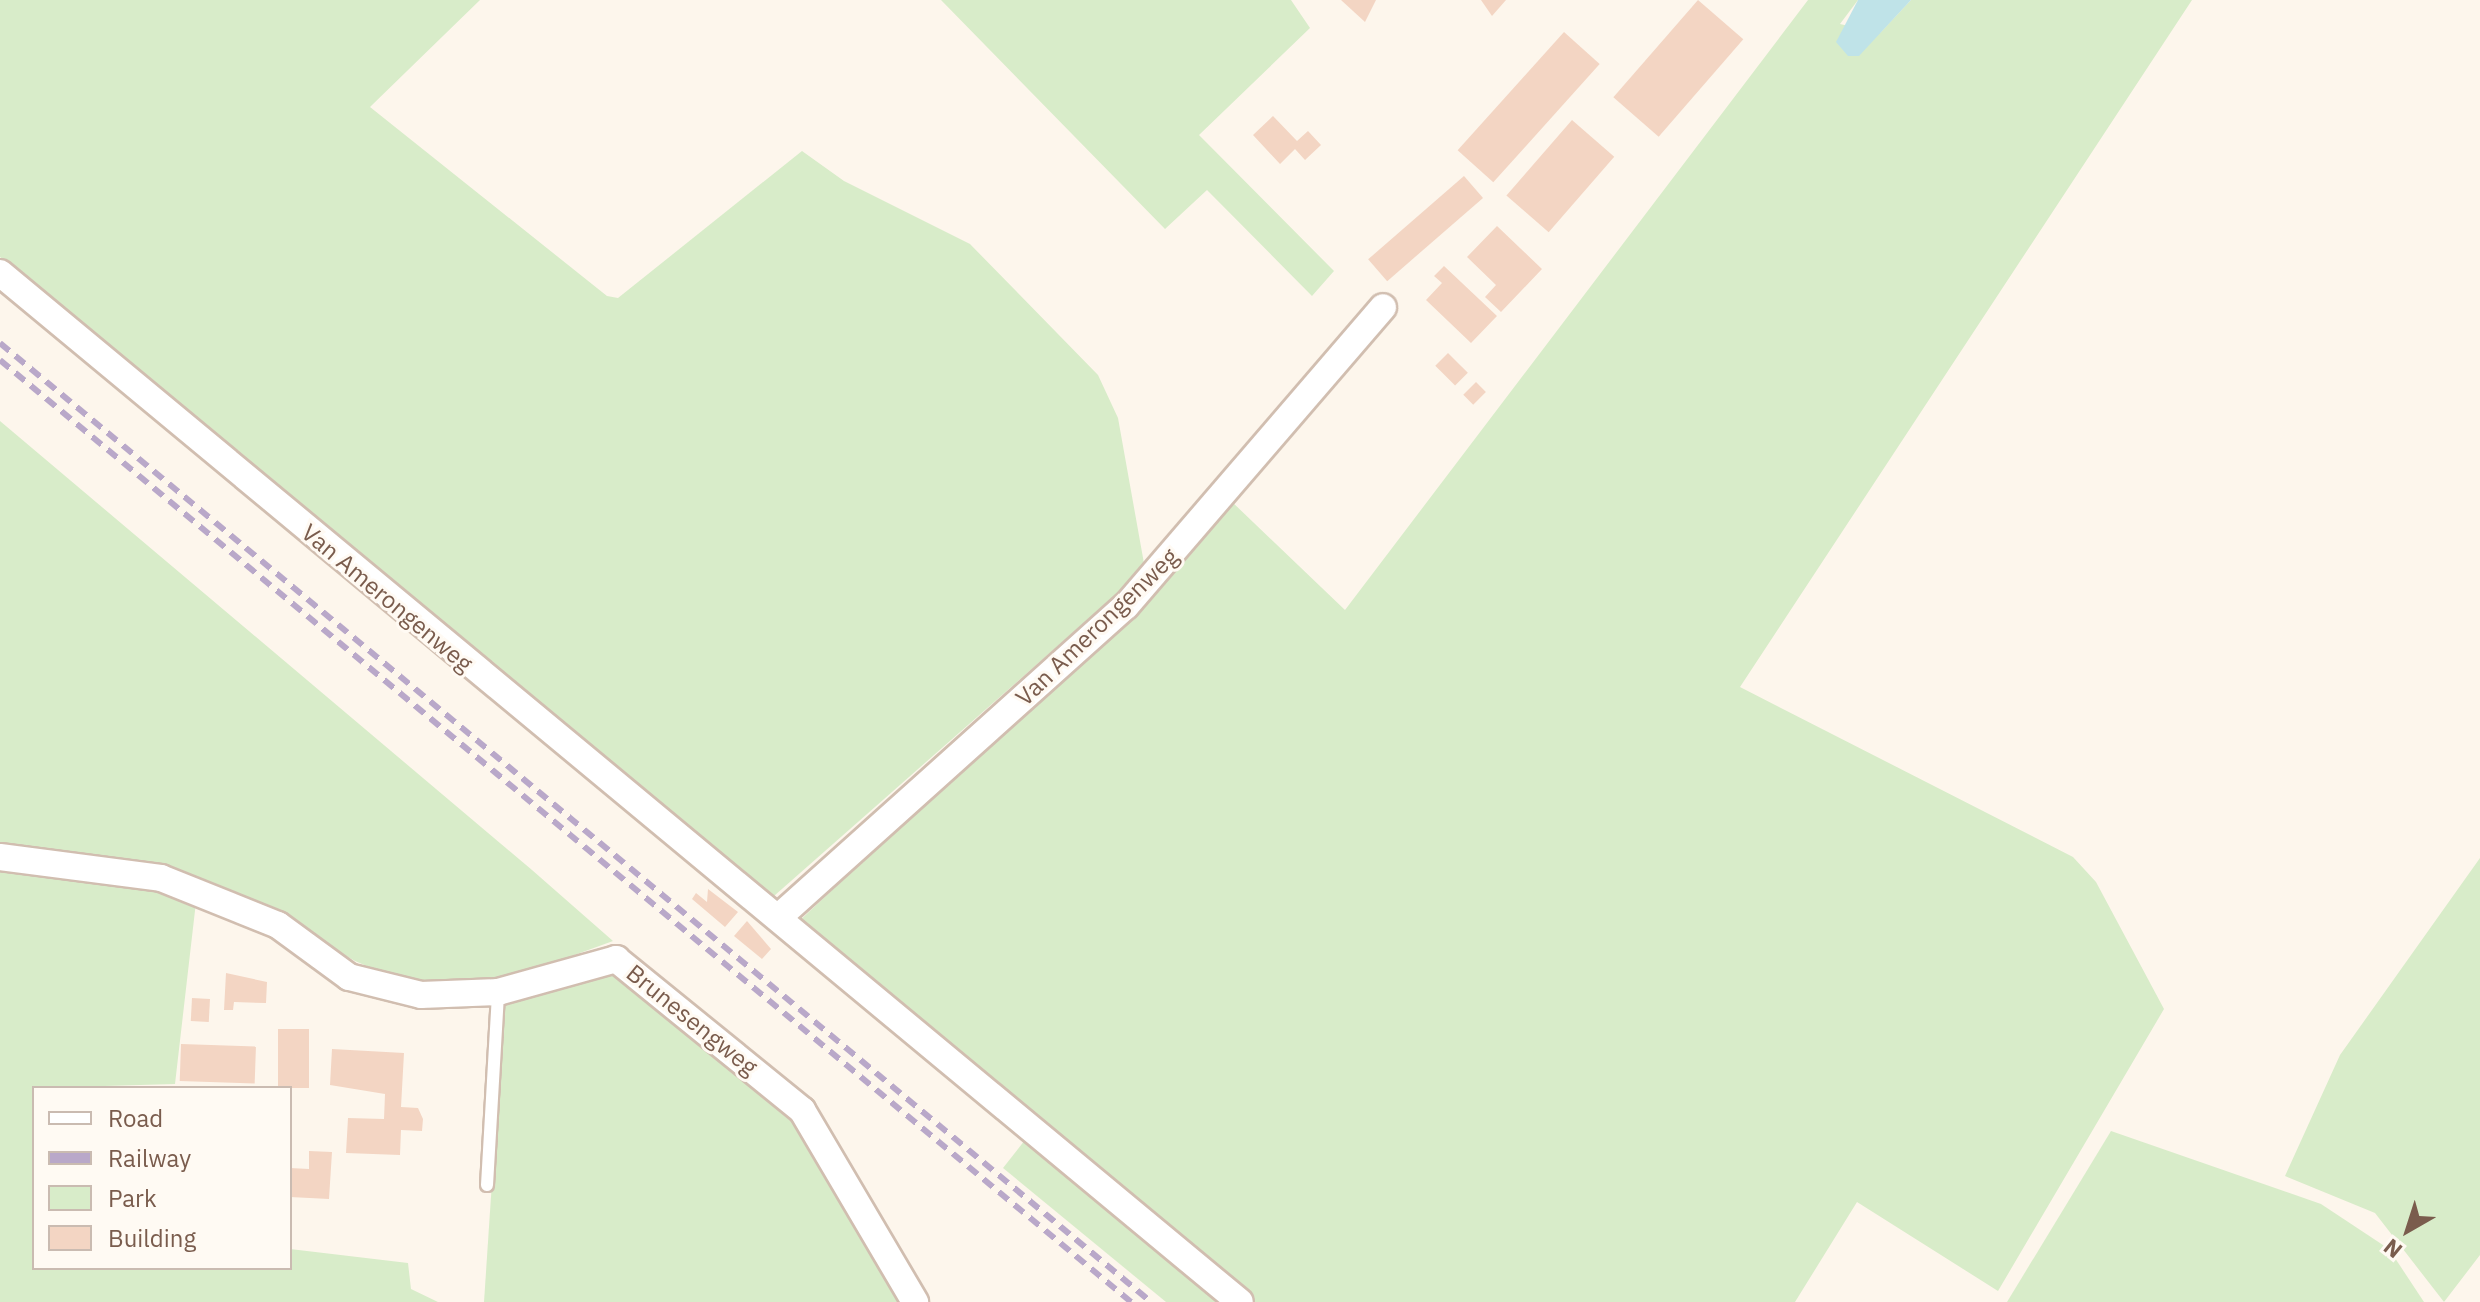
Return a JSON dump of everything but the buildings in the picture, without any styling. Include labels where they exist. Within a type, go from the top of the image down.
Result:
[{"type":"street","name":"Van Amerongenweg","points":[[0,273],[780,916],[1240,1302]]},
{"type":"street","name":"Van Amerongenweg","points":[[780,916],[1126,606],[1383,307]]},
{"type":"street","name":"Brunesengweg","points":[[0,857],[161,878],[278,925],[349,977],[388,988],[458,998],[498,992],[607,958],[630,967],[802,1110],[915,1302]]},
{"type":"lane","points":[[487,1185],[498,992]]},
{"type":"green space","points":[[0,0],[480,0],[370,107],[607,296],[618,298],[802,151],[844,181],[970,244],[1098,375],[1118,418],[1145,569],[774,896],[0,257]]},
{"type":"green space","points":[[941,0],[1291,0],[1310,28],[1199,135],[1334,271],[1312,296],[1207,190],[1165,229]]},
{"type":"green space","points":[[1808,0],[1858,0],[1840,24],[1880,33],[1911,0],[2192,0],[1740,687],[2073,857],[2096,882],[2164,1009],[1998,1291],[1857,1202],[1795,1302],[1246,1302],[796,924],[1138,603],[1230,500],[1345,610]]},
{"type":"green space","points":[[0,421],[613,941],[525,973],[449,987],[397,979],[355,961],[249,899],[173,871],[0,847]]},
{"type":"green space","points":[[2480,858],[2480,1255],[2444,1302],[2375,1213],[2285,1176],[2340,1055]]},
{"type":"green space","points":[[0,866],[164,890],[196,902],[175,1084],[32,1086],[32,1270],[292,1270],[292,1249],[408,1263],[411,1289],[438,1302],[0,1302]]},
{"type":"green space","points":[[617,963],[796,1117],[902,1302],[484,1302],[504,1001]]},
{"type":"green space","points":[[2111,1131],[2321,1204],[2389,1249],[2424,1302],[2007,1302]]},
{"type":"green space","points":[[1025,1140],[1217,1302],[1166,1302],[1003,1168]]},
{"type":"water","points":[[1858,0],[1911,0],[1859,56],[1848,56],[1836,42]]},
{"type":"railway","points":[[0,343],[1151,1302]]},
{"type":"railway","points":[[0,360],[1131,1302]]}]
